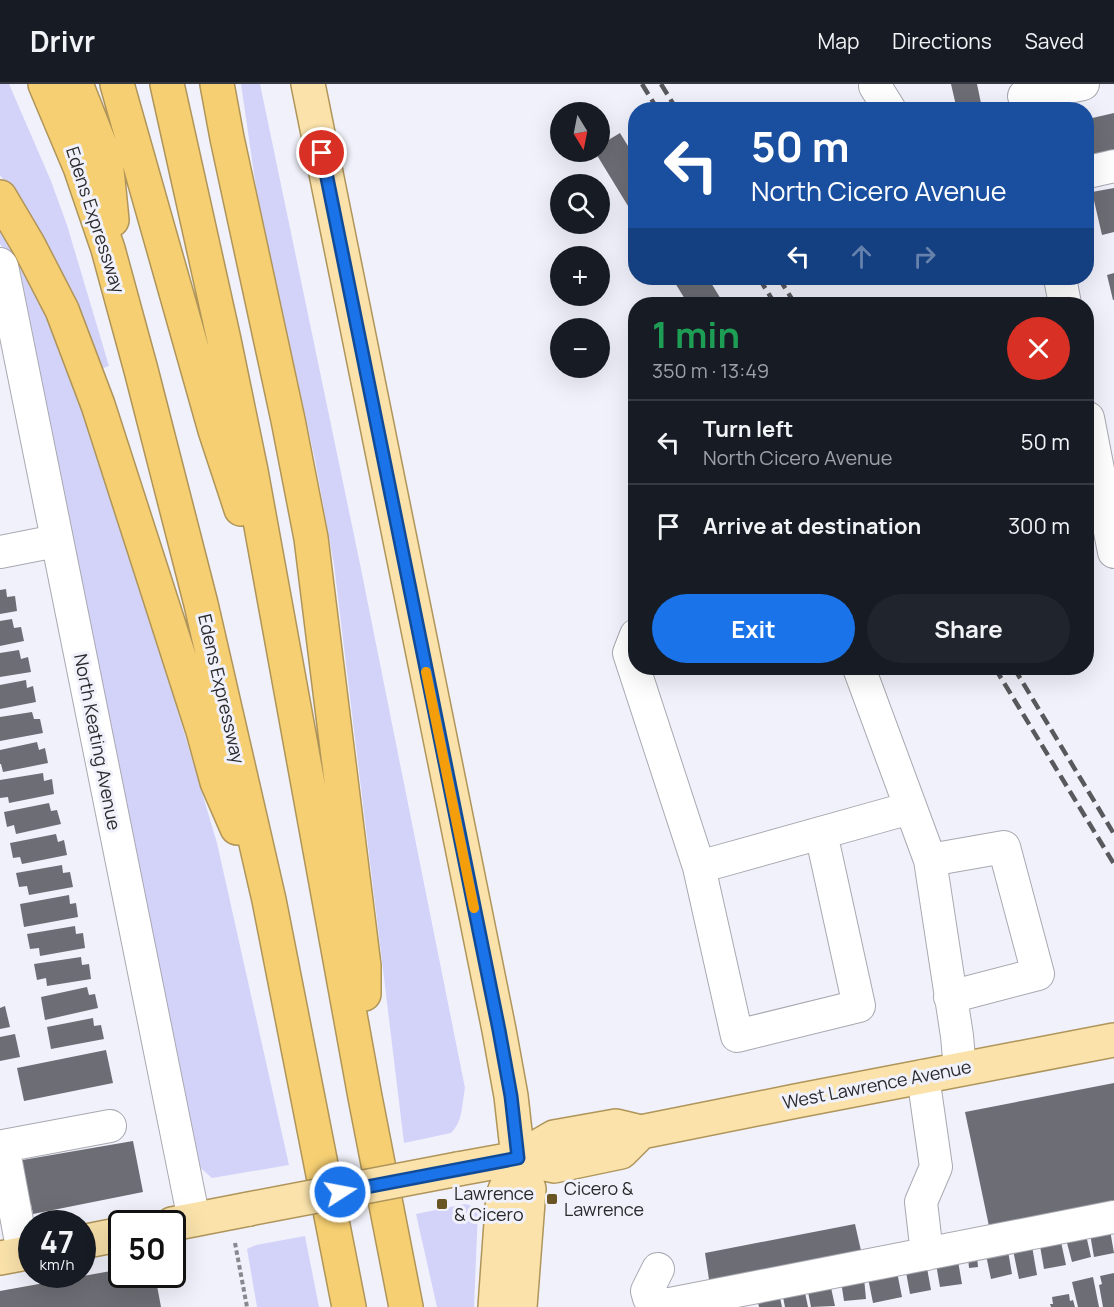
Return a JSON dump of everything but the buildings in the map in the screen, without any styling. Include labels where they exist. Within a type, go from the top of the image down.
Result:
[{"type":"highway","name":"Edens Expressway","points":[[45,84],[93,204],[120,293],[201,604],[269,900],[349,1307]]},
{"type":"highway","points":[[76,84],[106,160],[120,293]]},
{"type":"highway","points":[[117,84],[214,430],[281,633]]},
{"type":"highway","points":[[167,84],[251,471],[365,1097],[406,1307]]},
{"type":"highway","points":[[217,84],[298,466],[314,558],[364,966],[365,1097]]},
{"type":"highway","points":[[0,198],[29,246],[66,320],[102,416],[203,731],[217,782],[269,900]]},
{"type":"main road","points":[[308,84],[499,1030],[511,1096],[518,1158],[529,1189],[520,1307]]},
{"type":"main road","name":"West Lawrence Avenue","points":[[186,1221],[518,1158],[554,1166],[621,1152],[641,1132],[1114,1040]]},
{"type":"main road","points":[[495,1307],[503,1195],[518,1158]]},
{"type":"street","points":[[1024,96],[1083,84]]},
{"type":"street","points":[[1094,171],[1114,166]]},
{"type":"street","name":"North Keating Avenue","points":[[0,264],[56,541],[181,1210]]},
{"type":"street","points":[[1094,449],[1114,552]]},
{"type":"street","points":[[0,552],[56,541]]},
{"type":"street","points":[[636,675],[699,867],[737,1036],[859,1006],[821,832]]},
{"type":"street","points":[[862,675],[930,860],[957,1036],[960,1070]]},
{"type":"street","points":[[699,867],[910,808]]},
{"type":"street","points":[[930,860],[1004,847],[1038,974],[950,997]]},
{"type":"street","points":[[923,1076],[936,1167],[921,1202],[927,1254]]},
{"type":"street","points":[[18,1254],[3,1146],[110,1126]]},
{"type":"street","points":[[658,1269],[646,1291],[655,1304],[670,1304],[1114,1217]]},
{"type":"path","points":[[235,1243],[247,1307]]},
{"type":"shaded area","points":[[0,84],[9,84],[51,181],[67,225],[109,366],[98,370],[37,233],[0,175]]},
{"type":"shaded area","points":[[241,84],[260,84],[360,564],[465,1088],[460,1118],[451,1133],[404,1143],[334,565],[315,460],[257,194]]},
{"type":"shaded area","points":[[0,215],[68,358],[144,598],[217,843],[289,1165],[212,1178],[195,1163],[11,259],[0,244]]},
{"type":"shaded area","points":[[465,1204],[478,1210],[474,1307],[437,1307],[416,1214]]},
{"type":"shaded area","points":[[305,1236],[319,1307],[257,1307],[247,1249],[256,1245]]},
{"type":"railway","points":[[642,84],[653,102]]},
{"type":"railway","points":[[661,84],[672,102]]},
{"type":"railway","points":[[763,285],[771,297]]},
{"type":"railway","points":[[783,285],[791,297]]},
{"type":"railway","points":[[999,675],[1114,864]]},
{"type":"railway","points":[[1018,675],[1114,834]]},
{"type":"slow traffic","points":[[426,672],[474,908]]},
{"type":"place","name":"Cicero & Lawrence","points":[[552,1199]]},
{"type":"place","name":"Lawrence & Cicero","points":[[442,1204]]},
{"type":"route","points":[[322,153],[499,1030],[511,1096],[518,1158],[340,1192]]}]
